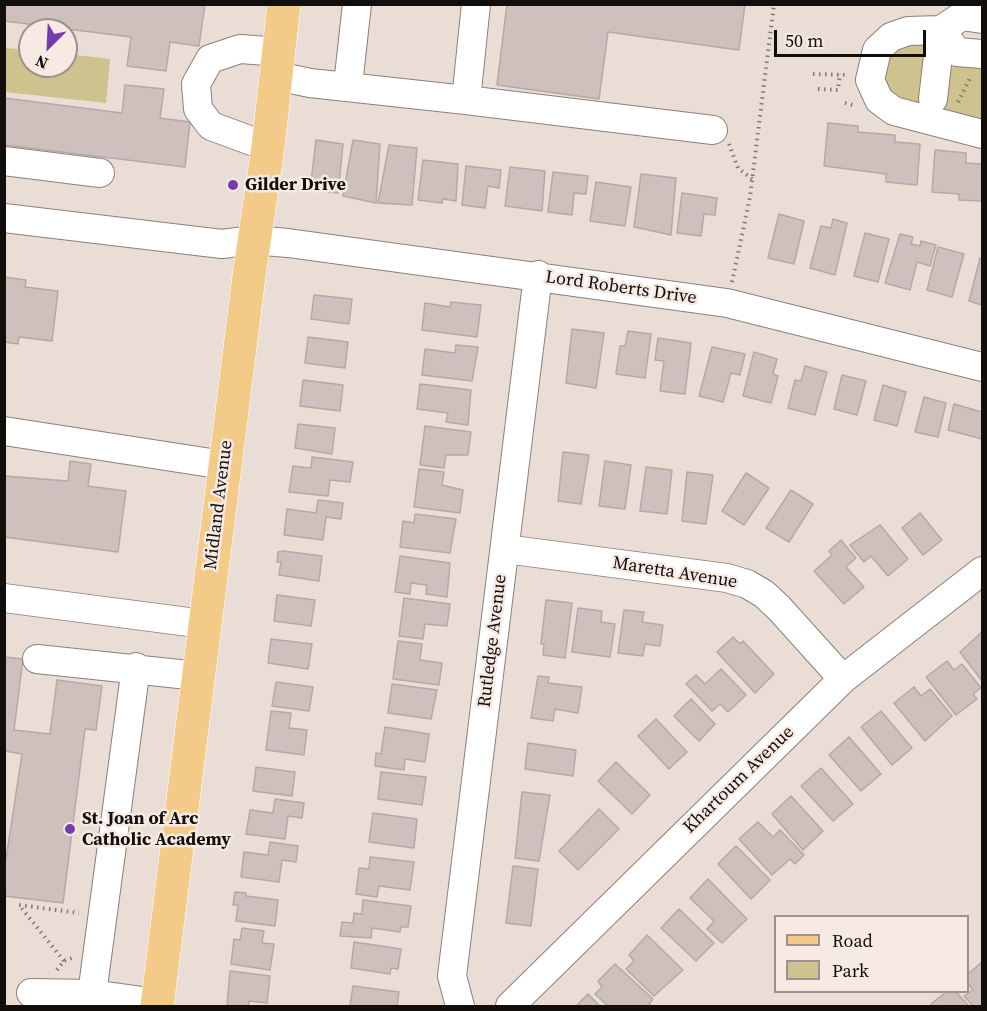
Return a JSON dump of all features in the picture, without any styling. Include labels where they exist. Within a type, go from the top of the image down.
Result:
[{"type":"main road","name":"Midland Avenue","points":[[157,1005],[253,240],[279,64],[284,4]]},
{"type":"street","points":[[348,85],[357,4]]},
{"type":"street","points":[[466,100],[476,4]]},
{"type":"street","points":[[982,19],[962,16],[941,30],[908,31],[891,37],[877,50],[870,75],[872,90],[888,107],[904,115],[982,134]]},
{"type":"street","points":[[941,30],[957,52],[979,61]]},
{"type":"street","points":[[933,99],[941,30]]},
{"type":"street","points":[[268,147],[211,126],[198,109],[196,84],[210,58],[240,50],[279,64],[310,83],[348,85],[719,134]]},
{"type":"street","points":[[4,161],[100,173]]},
{"type":"street","points":[[4,218],[222,244],[253,240]]},
{"type":"street","name":"Lord Roberts Drive","points":[[253,240],[538,275],[727,303],[982,367]]},
{"type":"street","name":"Rutledge Avenue","points":[[460,1006],[452,976],[538,275]]},
{"type":"street","points":[[4,431],[224,465]]},
{"type":"street","name":"Maretta Avenue","points":[[505,549],[727,578],[747,584],[764,594],[779,608],[843,679]]},
{"type":"street","name":"Khartoum Avenue","points":[[510,1006],[843,679],[982,571]]},
{"type":"street","points":[[4,598],[204,624]]},
{"type":"street","points":[[37,659],[136,667],[198,675]]},
{"type":"street","points":[[92,994],[136,667]]},
{"type":"street","points":[[35,993],[92,994],[157,1005]]},
{"type":"path","points":[[727,303],[752,180],[774,4]]},
{"type":"path","points":[[947,126],[979,61]]},
{"type":"path","points":[[813,74],[870,75]]},
{"type":"path","points":[[818,89],[838,90],[840,74]]},
{"type":"path","points":[[719,134],[738,168],[752,180]]},
{"type":"path","points":[[64,961],[19,905],[103,916]]},
{"type":"path","points":[[35,993],[64,961],[99,945]]},
{"type":"green space","points":[[909,43],[927,45],[947,62],[982,66],[982,123],[906,103],[889,90],[884,81],[888,54]]},
{"type":"green space","points":[[4,48],[18,49],[18,78],[78,78],[78,55],[110,59],[106,103],[5,92]]},
{"type":"building","points":[[4,4],[205,4],[199,46],[170,42],[166,71],[127,66],[131,37],[78,30],[78,18],[18,18],[18,23],[4,21]]},
{"type":"building","points":[[507,4],[745,4],[739,50],[608,32],[599,99],[497,85]]},
{"type":"building","points":[[125,85],[164,89],[160,118],[190,122],[185,167],[4,145],[4,98],[122,113]]},
{"type":"building","points":[[828,123],[858,126],[858,132],[895,135],[895,142],[920,144],[917,185],[886,182],[886,174],[824,166]]},
{"type":"building","points":[[316,140],[343,144],[338,193],[310,190]]},
{"type":"building","points":[[353,140],[380,144],[376,203],[343,196]]},
{"type":"building","points":[[389,145],[417,148],[412,205],[378,203]]},
{"type":"building","points":[[935,150],[966,153],[966,163],[982,164],[982,201],[959,200],[959,194],[932,192]]},
{"type":"building","points":[[423,160],[458,164],[456,201],[443,199],[442,203],[418,200]]},
{"type":"building","points":[[466,166],[501,170],[499,188],[488,186],[485,208],[462,205]]},
{"type":"building","points":[[510,167],[545,171],[542,211],[505,206]]},
{"type":"building","points":[[553,172],[588,176],[586,194],[574,193],[572,215],[548,212]]},
{"type":"building","points":[[641,174],[676,178],[671,235],[634,227]]},
{"type":"building","points":[[596,182],[631,187],[625,226],[590,221]]},
{"type":"building","points":[[682,193],[717,198],[715,215],[704,214],[701,236],[677,233]]},
{"type":"building","points":[[779,214],[804,221],[794,264],[768,258]]},
{"type":"building","points":[[833,219],[847,223],[835,275],[810,268],[821,226],[831,228]]},
{"type":"building","points":[[865,233],[889,239],[878,282],[854,276]]},
{"type":"building","points":[[900,234],[913,237],[911,244],[920,246],[921,241],[936,245],[930,266],[917,262],[910,290],[885,283]]},
{"type":"building","points":[[938,247],[964,254],[952,297],[927,290]]},
{"type":"building","points":[[980,258],[982,259],[982,305],[969,301]]},
{"type":"building","points":[[4,277],[26,280],[25,287],[58,291],[52,341],[19,337],[18,344],[4,342]]},
{"type":"building","points":[[314,295],[352,299],[349,324],[311,319]]},
{"type":"building","points":[[451,302],[481,305],[477,337],[422,330],[425,303],[450,307]]},
{"type":"building","points":[[572,329],[604,333],[596,388],[566,383]]},
{"type":"building","points":[[628,331],[651,334],[645,378],[616,374],[620,346],[625,346]]},
{"type":"building","points":[[308,337],[348,342],[345,368],[305,363]]},
{"type":"building","points":[[658,338],[691,343],[685,394],[660,391],[664,361],[655,360]]},
{"type":"building","points":[[456,345],[478,347],[472,381],[422,375],[425,349],[455,353]]},
{"type":"building","points":[[712,347],[745,354],[740,375],[731,373],[723,402],[699,396]]},
{"type":"building","points":[[754,352],[777,359],[773,374],[778,376],[771,403],[743,396]]},
{"type":"building","points":[[805,366],[827,372],[815,415],[788,408],[795,380],[801,381]]},
{"type":"building","points":[[842,375],[866,381],[857,415],[834,409]]},
{"type":"building","points":[[303,380],[343,385],[340,411],[300,406]]},
{"type":"building","points":[[420,384],[471,390],[468,425],[446,422],[448,413],[417,409]]},
{"type":"building","points":[[883,385],[906,392],[897,426],[874,420]]},
{"type":"building","points":[[924,397],[946,403],[938,437],[915,432]]},
{"type":"building","points":[[954,404],[982,412],[982,439],[948,430]]},
{"type":"building","points":[[298,424],[335,428],[332,454],[295,448]]},
{"type":"building","points":[[425,426],[471,432],[468,455],[446,455],[444,468],[420,465]]},
{"type":"building","points":[[563,452],[589,455],[581,504],[558,501]]},
{"type":"building","points":[[312,457],[353,462],[350,482],[330,480],[328,496],[289,492],[293,466],[311,468]]},
{"type":"building","points":[[70,461],[91,464],[88,486],[126,491],[118,552],[4,537],[4,476],[68,481]]},
{"type":"building","points":[[605,461],[631,465],[625,509],[599,506]]},
{"type":"building","points":[[646,467],[672,470],[667,514],[640,511]]},
{"type":"building","points":[[419,469],[444,472],[442,485],[463,490],[460,513],[414,507]]},
{"type":"building","points":[[687,472],[713,475],[706,524],[682,521]]},
{"type":"building","points":[[746,473],[769,488],[744,525],[722,511]]},
{"type":"building","points":[[791,490],[813,504],[789,542],[766,528]]},
{"type":"building","points":[[318,500],[343,503],[341,519],[326,517],[323,540],[284,535],[287,509],[316,513]]},
{"type":"building","points":[[920,513],[942,540],[923,555],[902,528]]},
{"type":"building","points":[[415,514],[456,519],[450,553],[400,547],[403,521],[414,523]]},
{"type":"building","points":[[880,525],[908,559],[888,576],[871,556],[864,562],[850,545]]},
{"type":"building","points":[[841,540],[856,558],[846,567],[864,587],[844,604],[814,571],[832,555],[829,551]]},
{"type":"building","points":[[278,552],[322,556],[319,581],[279,575],[281,562],[277,562]]},
{"type":"building","points":[[400,556],[450,563],[447,597],[426,594],[427,585],[411,583],[410,594],[395,592]]},
{"type":"building","points":[[277,595],[315,600],[311,626],[274,621]]},
{"type":"building","points":[[404,598],[450,604],[447,626],[425,624],[423,639],[399,636]]},
{"type":"building","points":[[546,600],[572,603],[565,658],[543,655],[544,644],[541,644]]},
{"type":"building","points":[[578,608],[602,611],[601,622],[615,624],[610,657],[572,652]]},
{"type":"building","points":[[624,610],[644,612],[642,622],[663,625],[660,646],[645,644],[643,656],[618,653]]},
{"type":"building","points":[[982,632],[982,681],[960,652]]},
{"type":"building","points":[[733,637],[740,644],[743,641],[774,674],[755,693],[717,652]]},
{"type":"building","points":[[271,639],[312,644],[308,669],[268,663]]},
{"type":"building","points":[[398,641],[422,644],[420,660],[442,663],[439,685],[393,679]]},
{"type":"building","points":[[4,657],[23,659],[14,730],[50,734],[57,680],[102,686],[96,730],[85,729],[63,903],[4,896],[4,872],[22,754],[4,751]]},
{"type":"building","points":[[947,661],[954,670],[962,664],[981,688],[973,694],[977,699],[956,715],[926,677]]},
{"type":"building","points":[[721,669],[746,695],[728,712],[720,704],[712,711],[686,684],[696,675],[705,684]]},
{"type":"building","points":[[538,676],[549,677],[548,683],[582,687],[578,713],[555,709],[553,721],[531,718]]},
{"type":"building","points":[[276,682],[313,687],[309,711],[272,706]]},
{"type":"building","points":[[392,684],[437,690],[431,719],[388,713]]},
{"type":"building","points":[[914,687],[921,696],[930,689],[952,716],[925,741],[894,703]]},
{"type":"building","points":[[691,699],[715,724],[699,741],[674,716]]},
{"type":"building","points":[[271,711],[291,713],[289,728],[307,730],[304,755],[266,750]]},
{"type":"building","points":[[881,711],[912,748],[892,765],[861,727]]},
{"type":"building","points":[[656,719],[687,752],[669,769],[638,736]]},
{"type":"building","points":[[385,727],[429,734],[425,762],[405,759],[404,770],[375,766],[376,753],[381,754]]},
{"type":"building","points":[[849,737],[881,774],[861,791],[829,755]]},
{"type":"building","points":[[528,743],[576,750],[573,776],[525,769]]},
{"type":"building","points":[[616,762],[650,795],[632,814],[598,781]]},
{"type":"building","points":[[256,767],[295,772],[292,796],[253,791]]},
{"type":"building","points":[[821,768],[853,804],[833,821],[801,786]]},
{"type":"building","points":[[381,772],[426,777],[422,805],[378,799]]},
{"type":"building","points":[[522,792],[550,795],[539,861],[515,858]]},
{"type":"building","points":[[791,796],[823,831],[803,850],[772,814]]},
{"type":"building","points":[[275,799],[304,803],[302,818],[288,816],[285,839],[246,834],[250,810],[273,813]]},
{"type":"building","points":[[599,809],[619,829],[578,870],[559,851]]},
{"type":"building","points":[[373,813],[417,819],[414,848],[369,842]]},
{"type":"building","points":[[758,822],[773,837],[780,830],[804,855],[795,864],[790,859],[772,875],[739,839]]},
{"type":"building","points":[[270,842],[298,846],[296,862],[282,860],[279,882],[241,877],[244,852],[268,855]]},
{"type":"building","points":[[736,846],[770,880],[751,899],[718,864]]},
{"type":"building","points":[[370,857],[414,862],[410,890],[379,886],[377,897],[356,894],[359,868],[369,869]]},
{"type":"building","points":[[513,866],[538,869],[531,926],[506,923]]},
{"type":"building","points":[[708,879],[747,919],[722,943],[707,929],[714,921],[690,898]]},
{"type":"building","points":[[235,892],[246,893],[246,896],[278,900],[275,926],[236,921],[238,905],[233,905]]},
{"type":"building","points":[[363,900],[411,906],[408,927],[401,927],[400,932],[372,928],[371,938],[340,936],[342,922],[353,923],[354,913],[362,914]]},
{"type":"building","points":[[679,909],[714,943],[696,961],[661,928]]},
{"type":"building","points":[[242,928],[264,931],[262,943],[274,944],[270,970],[231,964],[234,939],[240,940]]},
{"type":"building","points":[[647,935],[683,970],[654,996],[626,969],[634,961],[629,955]]},
{"type":"building","points":[[354,942],[401,949],[398,969],[391,968],[390,974],[351,968]]},
{"type":"building","points":[[982,962],[982,1006],[973,1006],[964,996],[973,990],[969,984],[969,973]]},
{"type":"building","points":[[615,964],[653,999],[649,1004],[651,1006],[608,1006],[595,994],[602,987],[598,981]]},
{"type":"building","points":[[230,971],[270,976],[267,1003],[249,1001],[249,1006],[227,1006]]},
{"type":"building","points":[[353,986],[399,992],[397,1006],[350,1006]]},
{"type":"building","points":[[945,993],[957,993],[969,1006],[933,1006],[931,1004]]},
{"type":"building","points":[[588,994],[600,1006],[576,1006]]},
{"type":"place","name":"Gilder Drive","points":[[233,185]]},
{"type":"place","name":"St. Joan of Arc Catholic Academy","points":[[70,829]]}]
